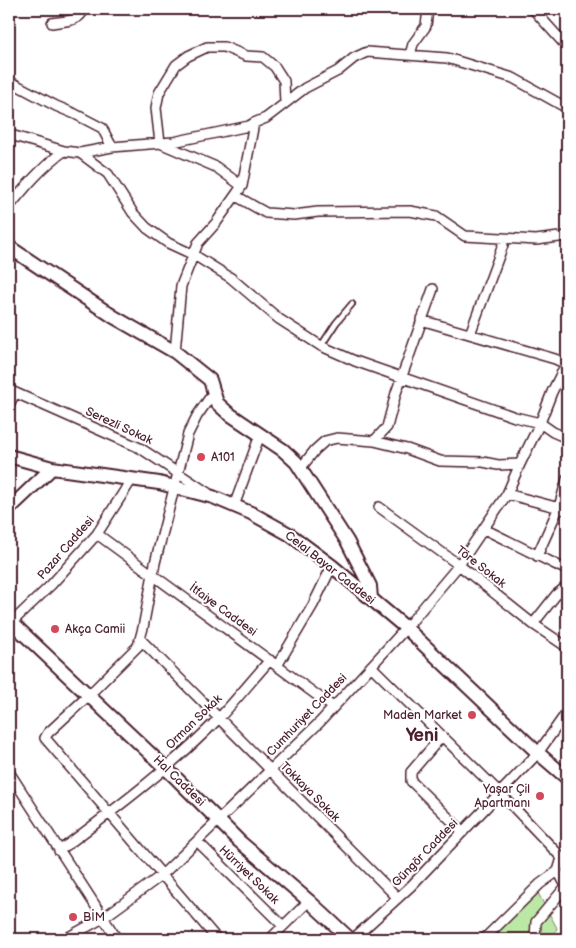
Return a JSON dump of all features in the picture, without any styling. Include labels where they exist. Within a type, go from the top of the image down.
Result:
[{"type":"street","points":[[52,23],[76,19],[82,14],[84,9]]},
{"type":"street","points":[[410,55],[413,44],[426,26],[428,9]]},
{"type":"street","points":[[536,10],[567,47]]},
{"type":"street","points":[[160,143],[156,108],[159,93],[176,65],[188,56],[207,47],[224,47],[246,56],[263,57],[275,67],[284,81],[285,103]]},
{"type":"street","points":[[9,136],[64,151],[80,153],[112,147],[160,143],[248,126],[266,118],[304,88],[367,52],[447,58],[513,78],[567,108]]},
{"type":"street","points":[[9,80],[56,106],[102,128],[112,147]]},
{"type":"street","points":[[175,352],[182,286],[198,243],[242,186],[254,123]]},
{"type":"street","points":[[160,143],[216,167],[242,186]]},
{"type":"street","points":[[9,207],[33,178],[50,161],[64,151]]},
{"type":"street","points":[[80,153],[108,174],[133,213],[147,228],[168,243],[194,255],[231,278],[279,319],[322,346],[354,361],[515,417],[540,423],[553,432],[567,438]]},
{"type":"street","points":[[236,196],[266,213],[294,215],[373,210],[419,213],[436,216],[465,236],[536,240],[567,236]]},
{"type":"street","points":[[470,334],[503,246],[502,238]]},
{"type":"street","points":[[9,247],[114,317],[175,352],[210,380],[217,402],[228,413],[283,450],[296,462],[348,541],[370,586],[371,599]]},
{"type":"street","points":[[374,441],[386,426],[433,289]]},
{"type":"street","points":[[421,320],[567,363]]},
{"type":"street","name":"Cumhuriyet Caddesi","points":[[65,939],[103,918],[162,875],[271,770],[333,707],[406,628],[459,564],[507,494],[540,423],[552,392],[567,363]]},
{"type":"street","points":[[9,405],[12,391]]},
{"type":"street","name":"Serezli Sokak","points":[[12,391],[140,448],[179,472],[213,497]]},
{"type":"street","points":[[213,393],[197,416],[188,434],[153,574],[138,646],[45,738],[217,939]]},
{"type":"street","points":[[234,506],[260,435]]},
{"type":"street","points":[[300,469],[325,441],[337,438],[374,441],[407,449],[440,461],[483,462],[498,465],[520,464]]},
{"type":"street","name":"Celal Bayar Caddesi","points":[[9,456],[52,468],[132,479],[175,487],[213,497],[251,513],[289,534],[332,566],[406,628],[567,778]]},
{"type":"street","points":[[9,508],[52,468]]},
{"type":"street","points":[[537,556],[563,508],[567,478]]},
{"type":"street","name":"Pazar Caddesi","points":[[10,623],[52,584],[97,534],[132,479]]},
{"type":"street","points":[[507,494],[563,508]]},
{"type":"street","name":"Töre Sokak","points":[[380,507],[459,564],[533,624],[567,647]]},
{"type":"street","points":[[484,529],[567,570]]},
{"type":"street","name":"İtfaiye Caddesi","points":[[97,534],[333,707]]},
{"type":"street","name":"Orman Sokak","points":[[59,851],[110,813],[166,767],[274,663],[313,605],[332,566]]},
{"type":"street","points":[[533,624],[556,594],[567,586]]},
{"type":"street","name":"Hal Caddesi","points":[[10,623],[166,767],[239,841],[350,939]]},
{"type":"street","name":"Tokkaya Sokak","points":[[140,639],[398,898]]},
{"type":"street","points":[[371,666],[562,858],[558,871],[540,884],[484,939]]},
{"type":"street","name":"Güngör Caddesi","points":[[354,939],[398,898],[500,794],[538,753],[567,712]]},
{"type":"street","points":[[442,736],[411,772],[411,781],[463,832]]},
{"type":"street","points":[[9,772],[117,939]]},
{"type":"street","name":"Hürriyet Sokak","points":[[197,842],[283,926]]},
{"type":"street","points":[[535,939],[536,922],[567,885],[558,871]]},
{"type":"street","points":[[270,939],[309,901]]},
{"type":"lane","points":[[322,346],[336,323],[352,304]]},
{"type":"green space","points":[[538,893],[557,928],[552,939],[498,939],[492,934]]},
{"type":"place","name":"A101","points":[[201,457]]},
{"type":"place","name":"Akça Camii","points":[[55,629]]},
{"type":"place","name":"Maden Market","points":[[472,715]]},
{"type":"place","name":"Yaşar Çil Apartmanı","points":[[540,796]]},
{"type":"place","name":"BİM","points":[[73,917]]},
{"type":"district","name":"Yeni","points":[[422,735]]}]
